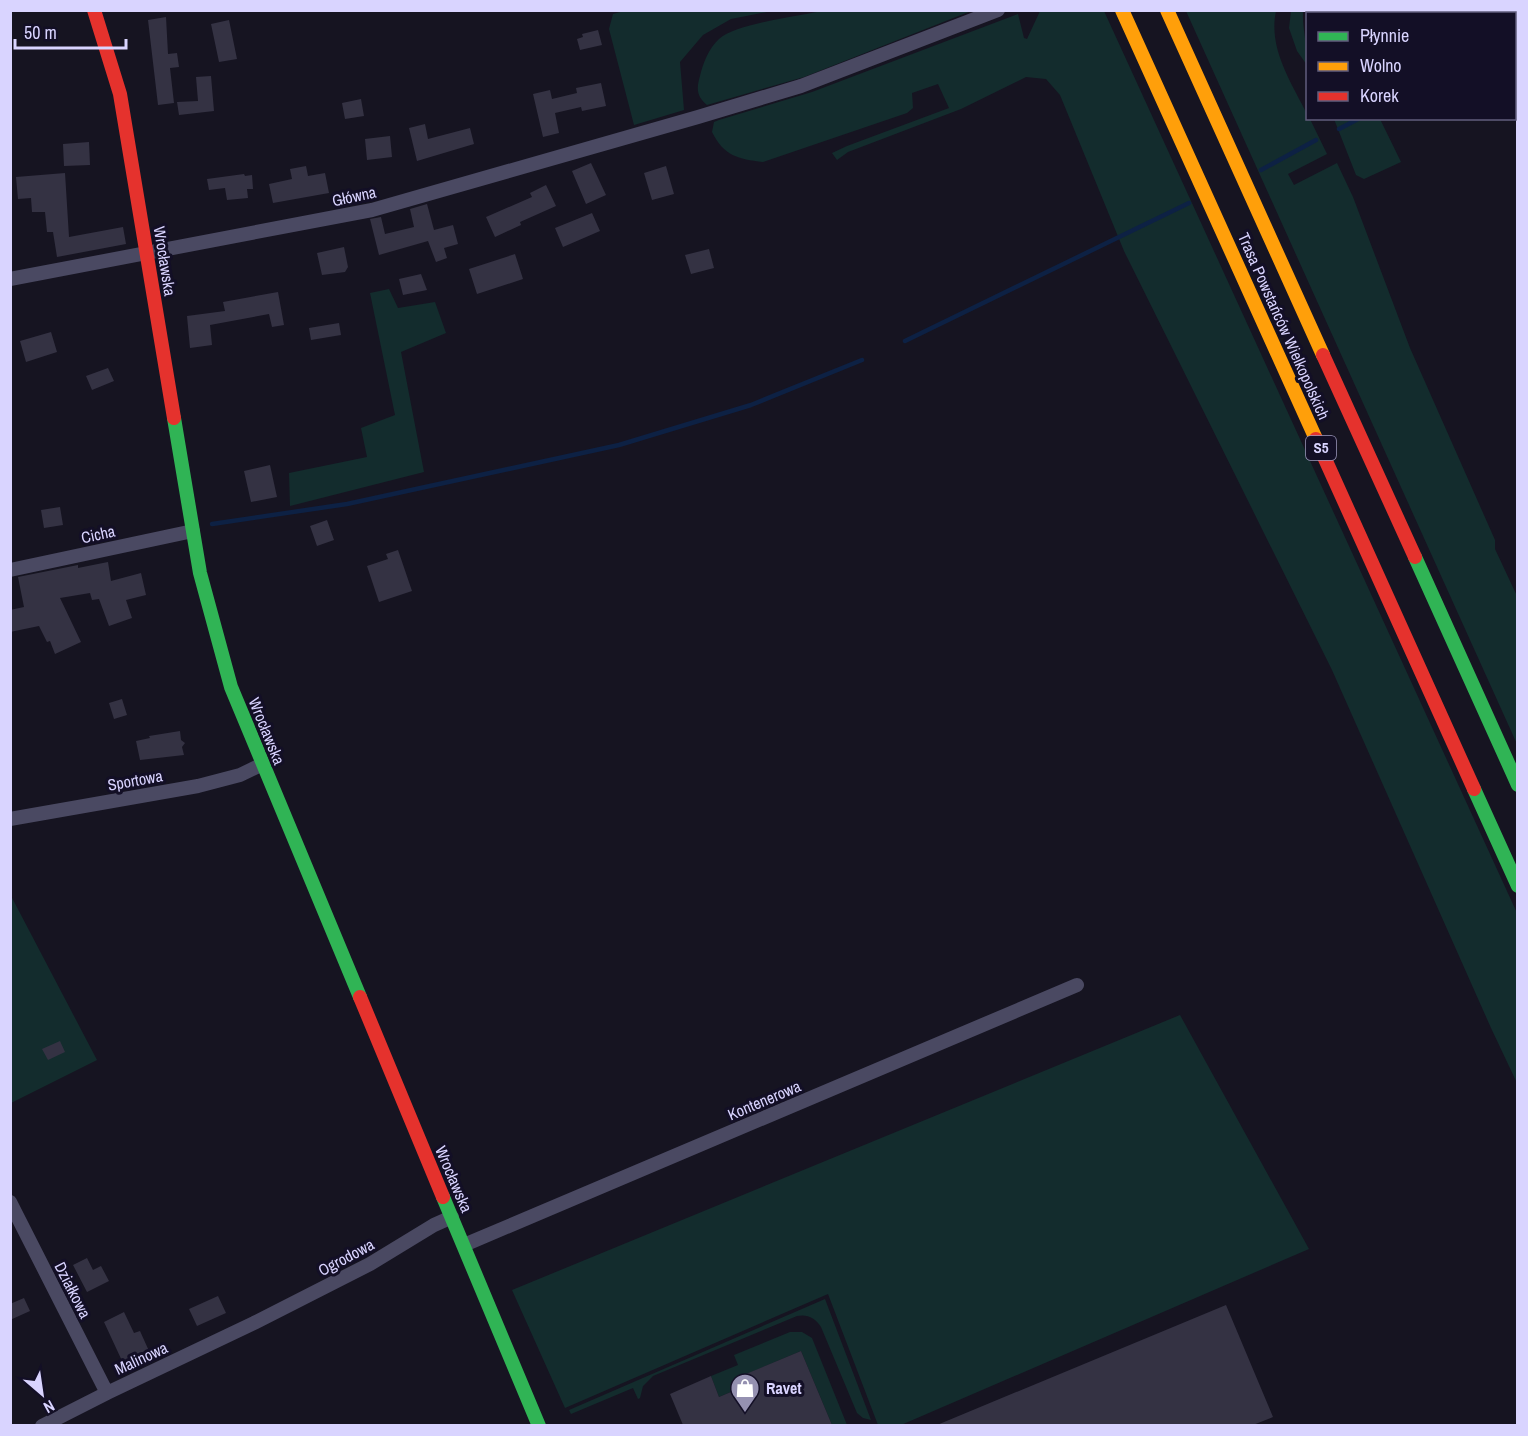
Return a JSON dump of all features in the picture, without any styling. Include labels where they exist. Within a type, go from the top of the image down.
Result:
[{"type":"main road","name":"Wrocławska","points":[[94,10],[120,94],[193,531],[208,605],[231,687],[539,1425]]},
{"type":"main road","name":"Trasa Powstańców Wielkopolskich","points":[[1122,10],[1518,886]]},
{"type":"main road","name":"Trasa Powstańców Wielkopolskich","points":[[1167,10],[1518,784]]},
{"type":"street","name":"Główna","points":[[10,279],[372,210],[801,86],[998,10]]},
{"type":"street","name":"Cicha","points":[[10,570],[193,531]]},
{"type":"street","name":"Sportowa","points":[[10,819],[198,786],[240,775],[263,764]]},
{"type":"street","name":"Kontenerowa","points":[[464,1245],[1077,985]]},
{"type":"street","name":"Działkowa","points":[[10,1202],[107,1393]]},
{"type":"street","name":"Ogrodowa","points":[[254,1323],[370,1264],[434,1225],[452,1217]]},
{"type":"street","name":"Malinowa","points":[[42,1425],[254,1323]]},
{"type":"green space","points":[[827,10],[971,11],[804,77],[707,105],[701,99],[698,89],[701,71],[709,51],[719,39],[728,33],[754,24]]},
{"type":"green space","points":[[624,11],[772,11],[731,19],[703,35],[680,62],[684,110],[634,125],[609,29],[613,14]]},
{"type":"green space","points":[[1040,11],[1104,11],[1517,913],[1517,1083],[1332,670],[1124,251],[1060,95],[1046,79],[1026,77],[961,109],[848,152],[837,160],[832,153],[949,108],[938,84],[912,93],[913,108],[907,113],[763,162],[733,155],[722,146],[712,132],[714,122],[719,120],[812,92],[1018,14],[1024,38],[1027,39]]},
{"type":"green space","points":[[1186,11],[1276,11],[1275,38],[1282,64],[1306,112],[1306,120],[1310,120],[1327,154],[1288,174],[1294,185],[1337,163],[1353,197],[1410,348],[1495,540],[1495,549],[1517,596],[1517,744]]},
{"type":"green space","points":[[1291,11],[1303,11],[1306,64],[1297,51],[1289,28]]},
{"type":"green space","points":[[1334,120],[1380,120],[1401,162],[1364,179],[1356,175]]},
{"type":"green space","points":[[389,289],[398,308],[435,302],[446,333],[401,352],[424,472],[290,506],[289,473],[367,457],[361,428],[395,415],[370,293]]},
{"type":"green space","points":[[10,894],[97,1060],[11,1103],[10,1103]]},
{"type":"green space","points":[[1180,1015],[1309,1249],[901,1425],[878,1425],[828,1294],[565,1408],[512,1290]]},
{"type":"green space","points":[[825,1299],[871,1420],[857,1413],[821,1327],[808,1316],[797,1316],[653,1376],[643,1386],[638,1399],[633,1388],[571,1414],[569,1410]]},
{"type":"green space","points":[[790,1332],[802,1332],[812,1338],[847,1425],[832,1425],[801,1351],[742,1376],[745,1386],[719,1397],[711,1376],[738,1365],[734,1355]]},
{"type":"building","points":[[166,17],[168,54],[177,53],[179,67],[170,68],[174,103],[158,105],[148,20]]},
{"type":"building","points":[[229,20],[237,59],[219,62],[211,24]]},
{"type":"building","points":[[598,30],[602,45],[580,50],[577,39],[583,37],[582,34]]},
{"type":"building","points":[[211,76],[214,111],[179,115],[177,102],[198,101],[196,77]]},
{"type":"building","points":[[601,83],[606,106],[582,111],[581,107],[555,113],[559,133],[543,137],[533,94],[550,90],[552,99],[577,93],[576,88]]},
{"type":"building","points":[[361,99],[364,116],[345,119],[342,103]]},
{"type":"building","points":[[425,124],[428,139],[470,128],[474,144],[417,161],[409,128]]},
{"type":"building","points":[[390,136],[392,157],[367,160],[365,139]]},
{"type":"building","points":[[89,142],[90,165],[64,166],[63,144]]},
{"type":"building","points":[[591,163],[606,195],[586,204],[572,171]]},
{"type":"building","points":[[306,166],[308,176],[325,173],[329,193],[273,203],[269,184],[292,179],[290,169]]},
{"type":"building","points":[[666,166],[674,194],[652,200],[644,173]]},
{"type":"building","points":[[65,173],[69,237],[123,227],[126,244],[57,257],[53,232],[47,232],[45,212],[32,212],[31,198],[18,199],[16,177]]},
{"type":"building","points":[[244,174],[245,176],[252,175],[253,189],[247,189],[248,198],[227,200],[225,188],[209,190],[207,179]]},
{"type":"building","points":[[546,185],[556,206],[520,222],[521,225],[495,237],[486,217],[532,197],[530,193]]},
{"type":"building","points":[[427,204],[434,230],[453,225],[458,244],[444,248],[447,258],[436,262],[428,241],[379,255],[370,219],[381,217],[385,234],[414,227],[410,209]]},
{"type":"building","points":[[592,213],[600,231],[563,247],[555,228]]},
{"type":"building","points":[[344,247],[348,267],[345,272],[322,275],[317,253]]},
{"type":"building","points":[[709,249],[714,268],[691,274],[685,255]]},
{"type":"building","points":[[515,254],[523,279],[477,294],[469,269]]},
{"type":"building","points":[[421,274],[427,290],[403,295],[399,279]]},
{"type":"building","points":[[278,292],[284,325],[272,327],[269,314],[210,325],[212,345],[190,348],[187,316],[225,311],[223,302]]},
{"type":"building","points":[[339,323],[341,335],[311,340],[309,328]]},
{"type":"building","points":[[51,332],[57,352],[26,362],[20,341]]},
{"type":"building","points":[[108,368],[114,381],[92,390],[86,376]]},
{"type":"building","points":[[270,465],[277,497],[251,502],[244,471]]},
{"type":"building","points":[[60,507],[63,525],[44,528],[41,510]]},
{"type":"building","points":[[327,520],[334,540],[317,546],[310,526]]},
{"type":"building","points":[[398,550],[412,591],[379,602],[367,566],[388,559],[386,554]]},
{"type":"building","points":[[108,562],[111,581],[141,573],[146,595],[126,600],[132,618],[109,626],[99,599],[92,600],[90,593],[60,598],[81,642],[55,654],[50,641],[47,642],[39,626],[10,632],[10,610],[24,607],[18,577],[78,565],[78,568]]},
{"type":"building","points":[[122,699],[127,715],[114,719],[109,703]]},
{"type":"building","points":[[180,731],[181,740],[185,743],[182,747],[184,755],[140,760],[136,741],[150,738],[149,736]]},
{"type":"building","points":[[60,1041],[65,1052],[48,1060],[42,1049]]},
{"type":"building","points":[[87,1258],[93,1270],[101,1266],[109,1281],[87,1292],[73,1265]]},
{"type":"building","points":[[218,1296],[226,1313],[197,1326],[189,1309]]},
{"type":"building","points":[[24,1298],[30,1311],[10,1320],[10,1304]]},
{"type":"building","points":[[1226,1305],[1273,1417],[1253,1425],[937,1425]]},
{"type":"building","points":[[124,1312],[134,1333],[140,1331],[149,1351],[123,1363],[104,1322]]},
{"type":"building","points":[[801,1351],[832,1425],[683,1425],[670,1394],[711,1376],[719,1397],[745,1386],[741,1376]]},
{"type":"waterway","points":[[1339,129],[1356,120]]},
{"type":"waterway","points":[[1261,170],[1316,140]]},
{"type":"waterway","points":[[905,341],[1189,203]]},
{"type":"waterway","points":[[212,524],[347,504],[619,445],[751,405],[862,360]]},
{"type":"traffic: fast","points":[[174,418],[200,573],[231,687],[360,997]]},
{"type":"traffic: fast","points":[[1415,557],[1518,785]]},
{"type":"traffic: fast","points":[[1474,789],[1518,886]]},
{"type":"traffic: fast","points":[[443,1197],[539,1426]]},
{"type":"traffic: slow","points":[[1122,10],[1316,439]]},
{"type":"traffic: slow","points":[[1167,10],[1323,355]]},
{"type":"traffic: jam","points":[[94,10],[120,94],[174,418]]},
{"type":"traffic: jam","points":[[1323,355],[1415,557]]},
{"type":"traffic: jam","points":[[1316,439],[1474,789]]},
{"type":"traffic: jam","points":[[360,997],[443,1197]]},
{"type":"place","name":"Ravet","points":[[745,1414]]}]
